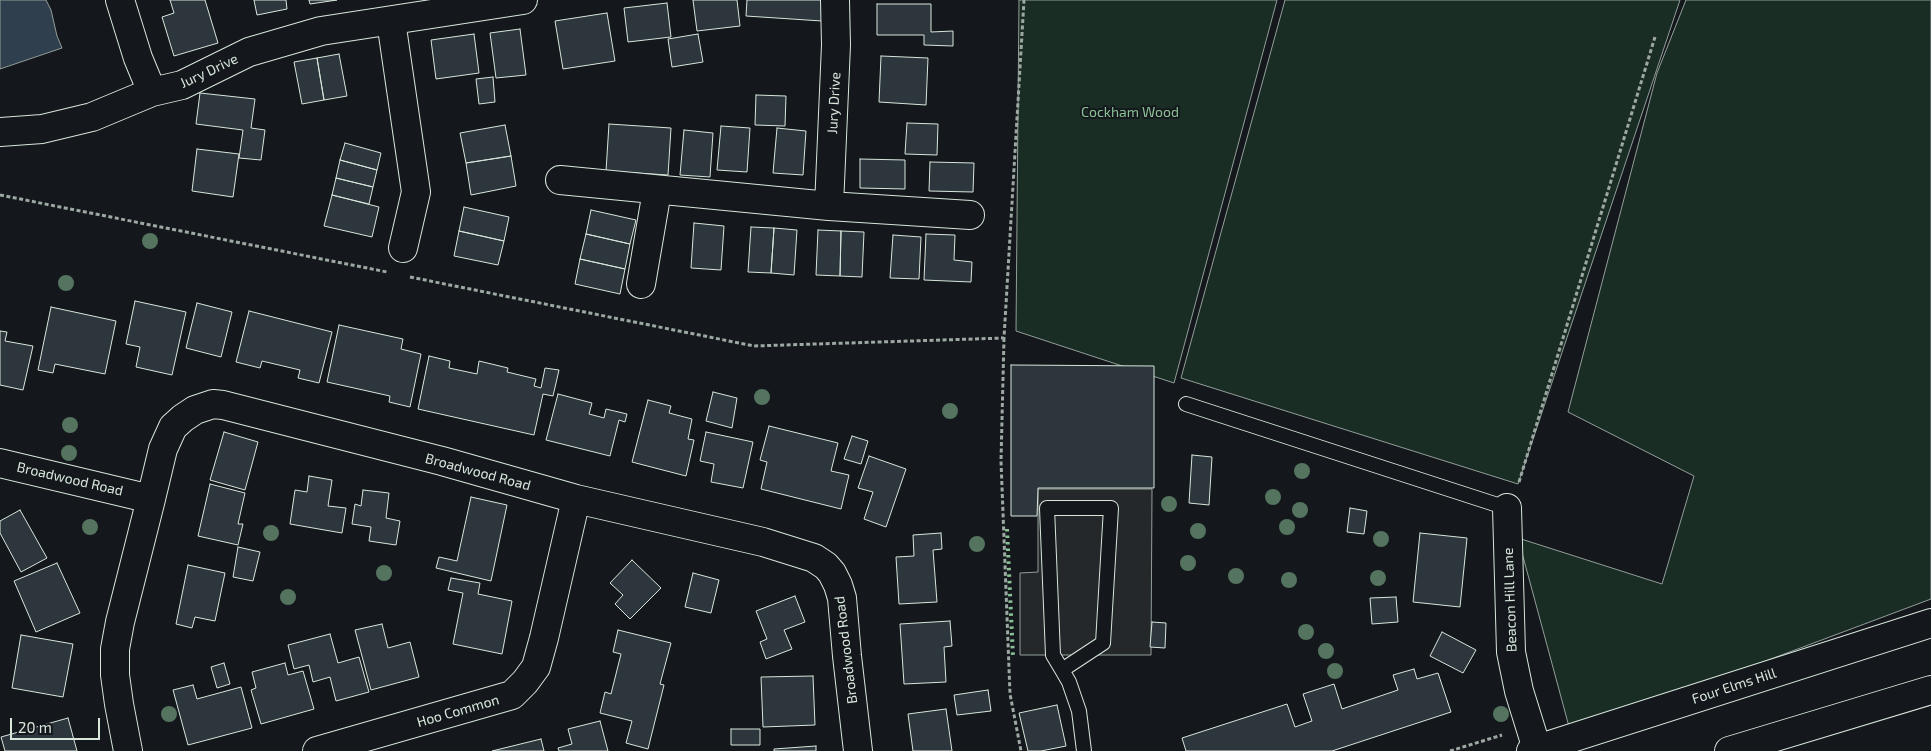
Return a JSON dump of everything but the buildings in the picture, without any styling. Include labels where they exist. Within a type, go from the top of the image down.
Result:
[{"type":"street","points":[[120,0],[138,58],[152,92]]},
{"type":"street","name":"Jury Drive","points":[[0,132],[42,129],[92,117],[152,92],[182,85],[249,52],[321,31],[391,21],[443,6],[523,0]]},
{"type":"street","name":"Jury Drive","points":[[829,206],[836,45],[835,0]]},
{"type":"street","points":[[391,21],[416,192],[403,248]]},
{"type":"street","points":[[560,180],[657,191],[829,206],[970,215]]},
{"type":"street","points":[[641,284],[657,191]]},
{"type":"street","name":"Broadwood Road","points":[[0,463],[151,499],[163,450],[173,427],[195,410],[212,404],[228,406],[309,426],[576,499],[764,542],[814,558],[826,566],[838,585],[842,598],[858,751]]},
{"type":"street","points":[[128,751],[119,704],[115,649],[151,499]]},
{"type":"street","name":"Hoo Common","points":[[317,751],[512,695],[536,667],[576,499]]},
{"type":"street","name":"Beacon Hill Lane","points":[[1507,508],[1511,652],[1534,750]]},
{"type":"street","name":"Four Elms Hill","points":[[1534,750],[1931,623]]},
{"type":"street","points":[[1730,751],[1931,690]]},
{"type":"lane","points":[[1186,404],[1507,508]]},
{"type":"lane","points":[[1062,670],[1103,643],[1111,508],[1047,508],[1053,655],[1069,682],[1079,711],[1084,751]]},
{"type":"path","points":[[1507,508],[1521,474],[1656,36]]},
{"type":"path","points":[[1004,338],[1001,461],[1010,694],[1021,751]]},
{"type":"path","points":[[1450,751],[1458,748],[1459,751]]},
{"type":"green space","name":"Cockham Wood","points":[[1019,0],[1277,0],[1174,383],[1016,331]]},
{"type":"green space","points":[[1285,0],[1680,0],[1518,484],[1181,378]]},
{"type":"green space","points":[[1686,0],[1931,0],[1931,599],[1571,734],[1518,538],[1662,584],[1694,476],[1568,412],[1657,73]]},
{"type":"shaded area","points":[[1038,489],[1152,489],[1151,655],[1020,655],[1020,573],[1038,572]]},
{"type":"water","points":[[0,0],[46,0],[51,10],[62,48],[0,69]]},
{"type":"hedge","points":[[1007,529],[1013,657]]}]
